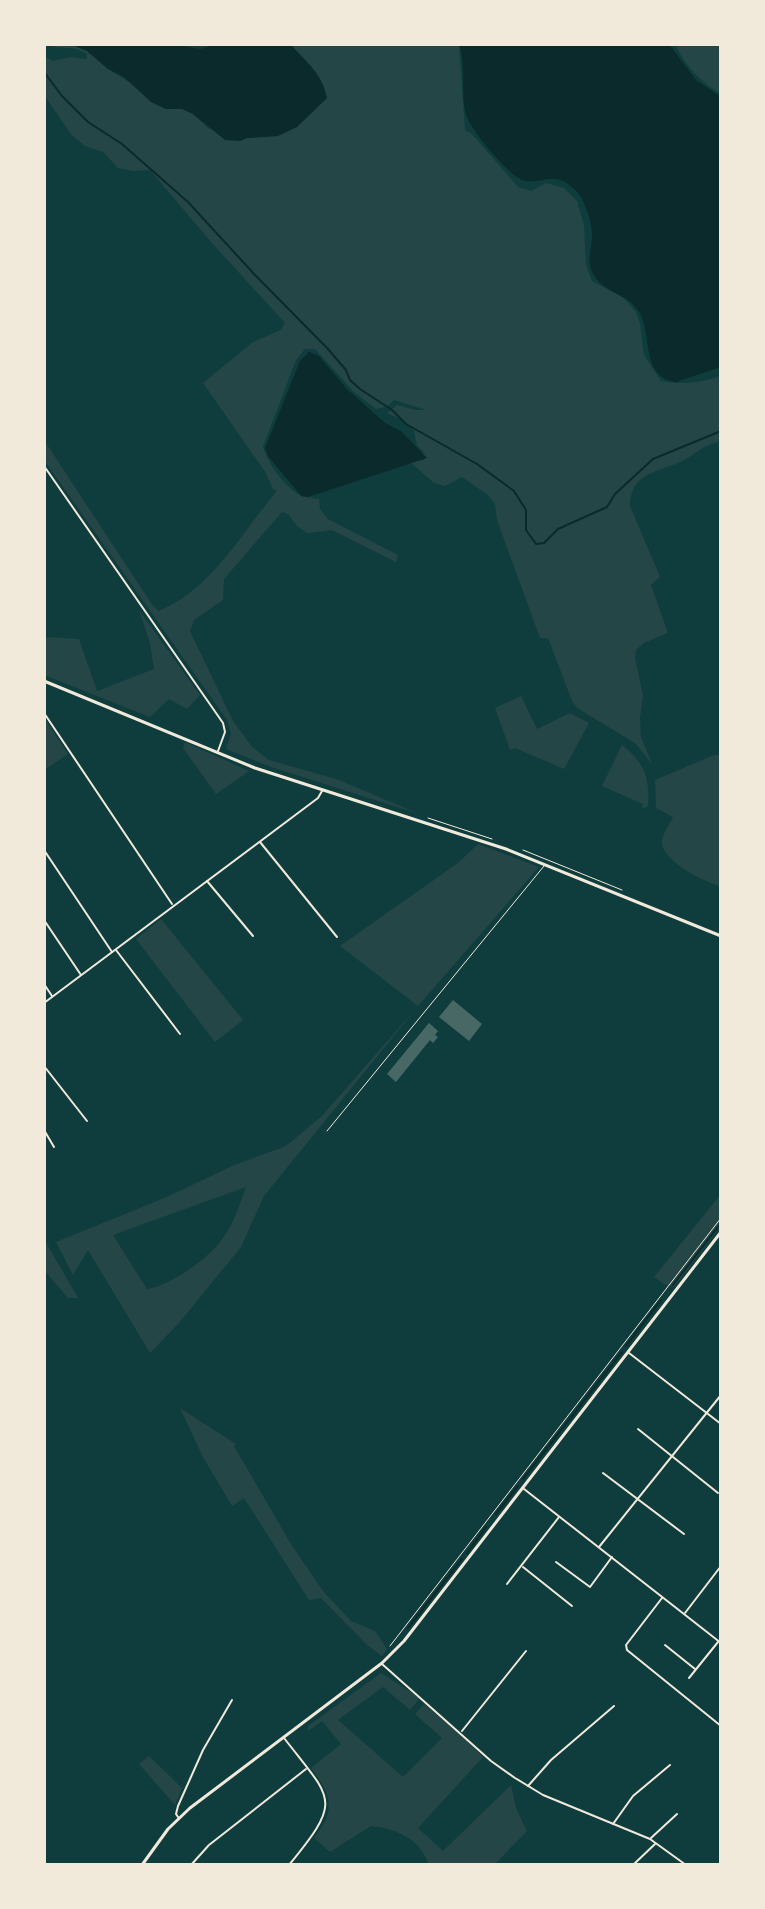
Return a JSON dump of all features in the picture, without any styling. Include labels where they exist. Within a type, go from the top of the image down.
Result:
[{"type":"street","points":[[44,466],[223,723],[224,735],[217,753]]},
{"type":"street","points":[[44,681],[217,753],[486,842],[721,936]]},
{"type":"street","points":[[44,713],[172,905]]},
{"type":"street","points":[[44,1003],[320,797],[323,790]]},
{"type":"street","points":[[260,841],[337,937]]},
{"type":"street","points":[[44,850],[112,952]]},
{"type":"street","points":[[206,880],[253,936]]},
{"type":"street","points":[[44,920],[81,976]]},
{"type":"street","points":[[116,949],[180,1034]]},
{"type":"street","points":[[44,984],[53,997]]},
{"type":"street","points":[[44,1066],[87,1121]]},
{"type":"street","points":[[44,1130],[54,1147]]},
{"type":"street","points":[[142,1865],[179,1818],[382,1663],[408,1636],[721,1232]]},
{"type":"street","points":[[628,1353],[721,1424]]},
{"type":"street","points":[[599,1547],[721,1395]]},
{"type":"street","points":[[638,1429],[718,1493]]},
{"type":"street","points":[[603,1473],[684,1534]]},
{"type":"street","points":[[523,1488],[720,1642],[689,1678]]},
{"type":"street","points":[[507,1584],[559,1516]]},
{"type":"street","points":[[556,1562],[590,1587],[612,1557]]},
{"type":"street","points":[[521,1566],[572,1606]]},
{"type":"street","points":[[684,1614],[721,1566]]},
{"type":"street","points":[[662,1597],[626,1645],[627,1650],[721,1726]]},
{"type":"street","points":[[665,1645],[696,1670]]},
{"type":"street","points":[[461,1732],[526,1651]]},
{"type":"street","points":[[382,1663],[491,1761],[528,1786],[650,1839],[686,1865]]},
{"type":"street","points":[[179,1818],[176,1810],[193,1771],[232,1700]]},
{"type":"street","points":[[528,1786],[551,1760],[614,1706]]},
{"type":"street","points":[[283,1737],[324,1789],[327,1804],[317,1830],[289,1865]]},
{"type":"street","points":[[613,1824],[633,1796],[670,1765]]},
{"type":"street","points":[[191,1865],[209,1845],[307,1768]]},
{"type":"street","points":[[650,1839],[677,1814]]},
{"type":"street","points":[[633,1865],[655,1843]]},
{"type":"lane","points":[[327,1131],[545,864]]},
{"type":"path","points":[[390,1650],[721,1218]]},
{"type":"shaded area","points":[[49,44],[70,44],[87,51],[137,87],[151,102],[166,109],[182,108],[208,128],[239,141],[278,136],[327,98],[317,75],[290,44],[459,44],[465,130],[472,134],[518,187],[531,191],[546,183],[564,188],[577,201],[584,225],[586,265],[592,281],[624,298],[636,312],[644,355],[661,381],[691,383],[721,376],[721,441],[642,478],[631,497],[630,506],[660,577],[651,585],[668,633],[644,643],[636,650],[635,658],[643,695],[641,737],[652,764],[635,743],[577,708],[572,701],[548,638],[540,638],[497,520],[495,504],[488,495],[462,477],[445,486],[434,483],[410,462],[424,460],[414,430],[387,413],[397,405],[426,410],[394,400],[387,407],[376,409],[354,392],[315,349],[305,349],[296,360],[263,447],[265,454],[277,474],[294,491],[304,497],[319,499],[320,509],[328,519],[398,555],[396,562],[332,530],[307,533],[282,512],[224,579],[223,600],[194,620],[190,631],[233,721],[252,747],[269,760],[339,780],[419,814],[271,767],[226,749],[231,734],[227,720],[44,460],[44,440],[159,611],[195,589],[210,574],[277,491],[203,383],[253,342],[281,330],[285,323],[150,170],[118,168],[103,152],[85,146],[71,134],[44,95],[44,56],[53,61],[71,57],[87,59],[87,55],[78,49]]},
{"type":"shaded area","points":[[70,44],[172,44],[200,49],[218,44],[290,44],[317,75],[327,98],[297,127],[278,136],[225,140],[193,114],[182,109],[166,109],[151,102],[124,77],[108,69],[87,51]]},
{"type":"shaded area","points":[[459,44],[669,44],[696,80],[721,97],[721,367],[676,382],[657,372],[649,354],[639,312],[634,305],[600,283],[591,269],[591,227],[578,193],[555,179],[529,181],[515,176],[480,138],[467,118]]},
{"type":"shaded area","points":[[675,44],[721,44],[721,94],[694,72]]},
{"type":"shaded area","points":[[309,352],[319,356],[347,389],[385,423],[401,431],[427,458],[308,497],[301,496],[265,448],[300,361]]},
{"type":"shaded area","points":[[139,610],[200,695],[187,709],[169,699],[150,717],[44,675],[44,637],[79,639],[97,691],[154,669],[150,643]]},
{"type":"shaded area","points":[[521,696],[537,729],[570,713],[589,723],[564,769],[515,748],[510,750],[495,708]]},
{"type":"shaded area","points":[[44,720],[68,754],[44,770]]},
{"type":"shaded area","points":[[185,742],[249,771],[216,794],[183,748]]},
{"type":"shaded area","points":[[622,745],[644,771],[648,806],[642,809],[643,804],[602,786]]},
{"type":"shaded area","points":[[719,755],[721,760],[721,886],[695,875],[668,856],[662,841],[673,817],[656,808],[655,780]]},
{"type":"shaded area","points":[[478,844],[539,867],[418,1006],[340,946],[458,863]]},
{"type":"shaded area","points":[[161,919],[243,1020],[215,1042],[136,939]]},
{"type":"shaded area","points":[[418,1006],[264,1196],[241,1247],[179,1323],[150,1353],[88,1250],[73,1275],[56,1242],[286,1146],[322,1116]],"holes":[[[246,1187],[228,1230],[213,1250],[186,1272],[147,1289],[113,1235]]]},
{"type":"shaded area","points":[[721,1194],[721,1226],[674,1287],[654,1277]]},
{"type":"shaded area","points":[[44,1239],[78,1298],[68,1298],[44,1270]]},
{"type":"shaded area","points":[[180,1408],[236,1444],[234,1446],[291,1544],[323,1591],[351,1621],[375,1631],[387,1649],[382,1656],[321,1598],[309,1600],[244,1498],[232,1506],[203,1457]]},
{"type":"shaded area","points":[[381,1673],[420,1698],[410,1710],[383,1687],[338,1720],[403,1777],[442,1738],[415,1714],[424,1704],[460,1734],[483,1757],[418,1828],[443,1851],[511,1785],[516,1808],[527,1831],[494,1865],[429,1865],[414,1842],[381,1827],[371,1826],[330,1852],[314,1838],[326,1819],[329,1802],[311,1768],[341,1744],[322,1721],[308,1731],[308,1726]]},
{"type":"shaded area","points":[[149,1756],[182,1788],[175,1805],[139,1764]]},
{"type":"building","points":[[453,1000],[482,1024],[469,1041],[439,1017]]},
{"type":"building","points":[[429,1023],[438,1031],[435,1035],[438,1037],[433,1043],[430,1040],[396,1082],[387,1074]]},
{"type":"waterway","points":[[44,72],[88,122],[122,144],[188,202],[328,349],[360,389],[392,410],[406,424],[477,464],[514,491],[526,510],[526,530],[536,544],[544,543],[558,529],[607,507],[615,494],[653,459],[721,431]]},
{"type":"waterway","points":[[673,1285],[721,1223]]},
{"type":"waterway","points":[[626,1346],[661,1300]]},
{"type":"waterway","points":[[523,1479],[622,1352]]},
{"type":"waterway","points":[[496,1514],[518,1486]]},
{"type":"waterway","points":[[467,1553],[486,1527]]},
{"type":"waterway","points":[[408,1628],[462,1559]]}]
